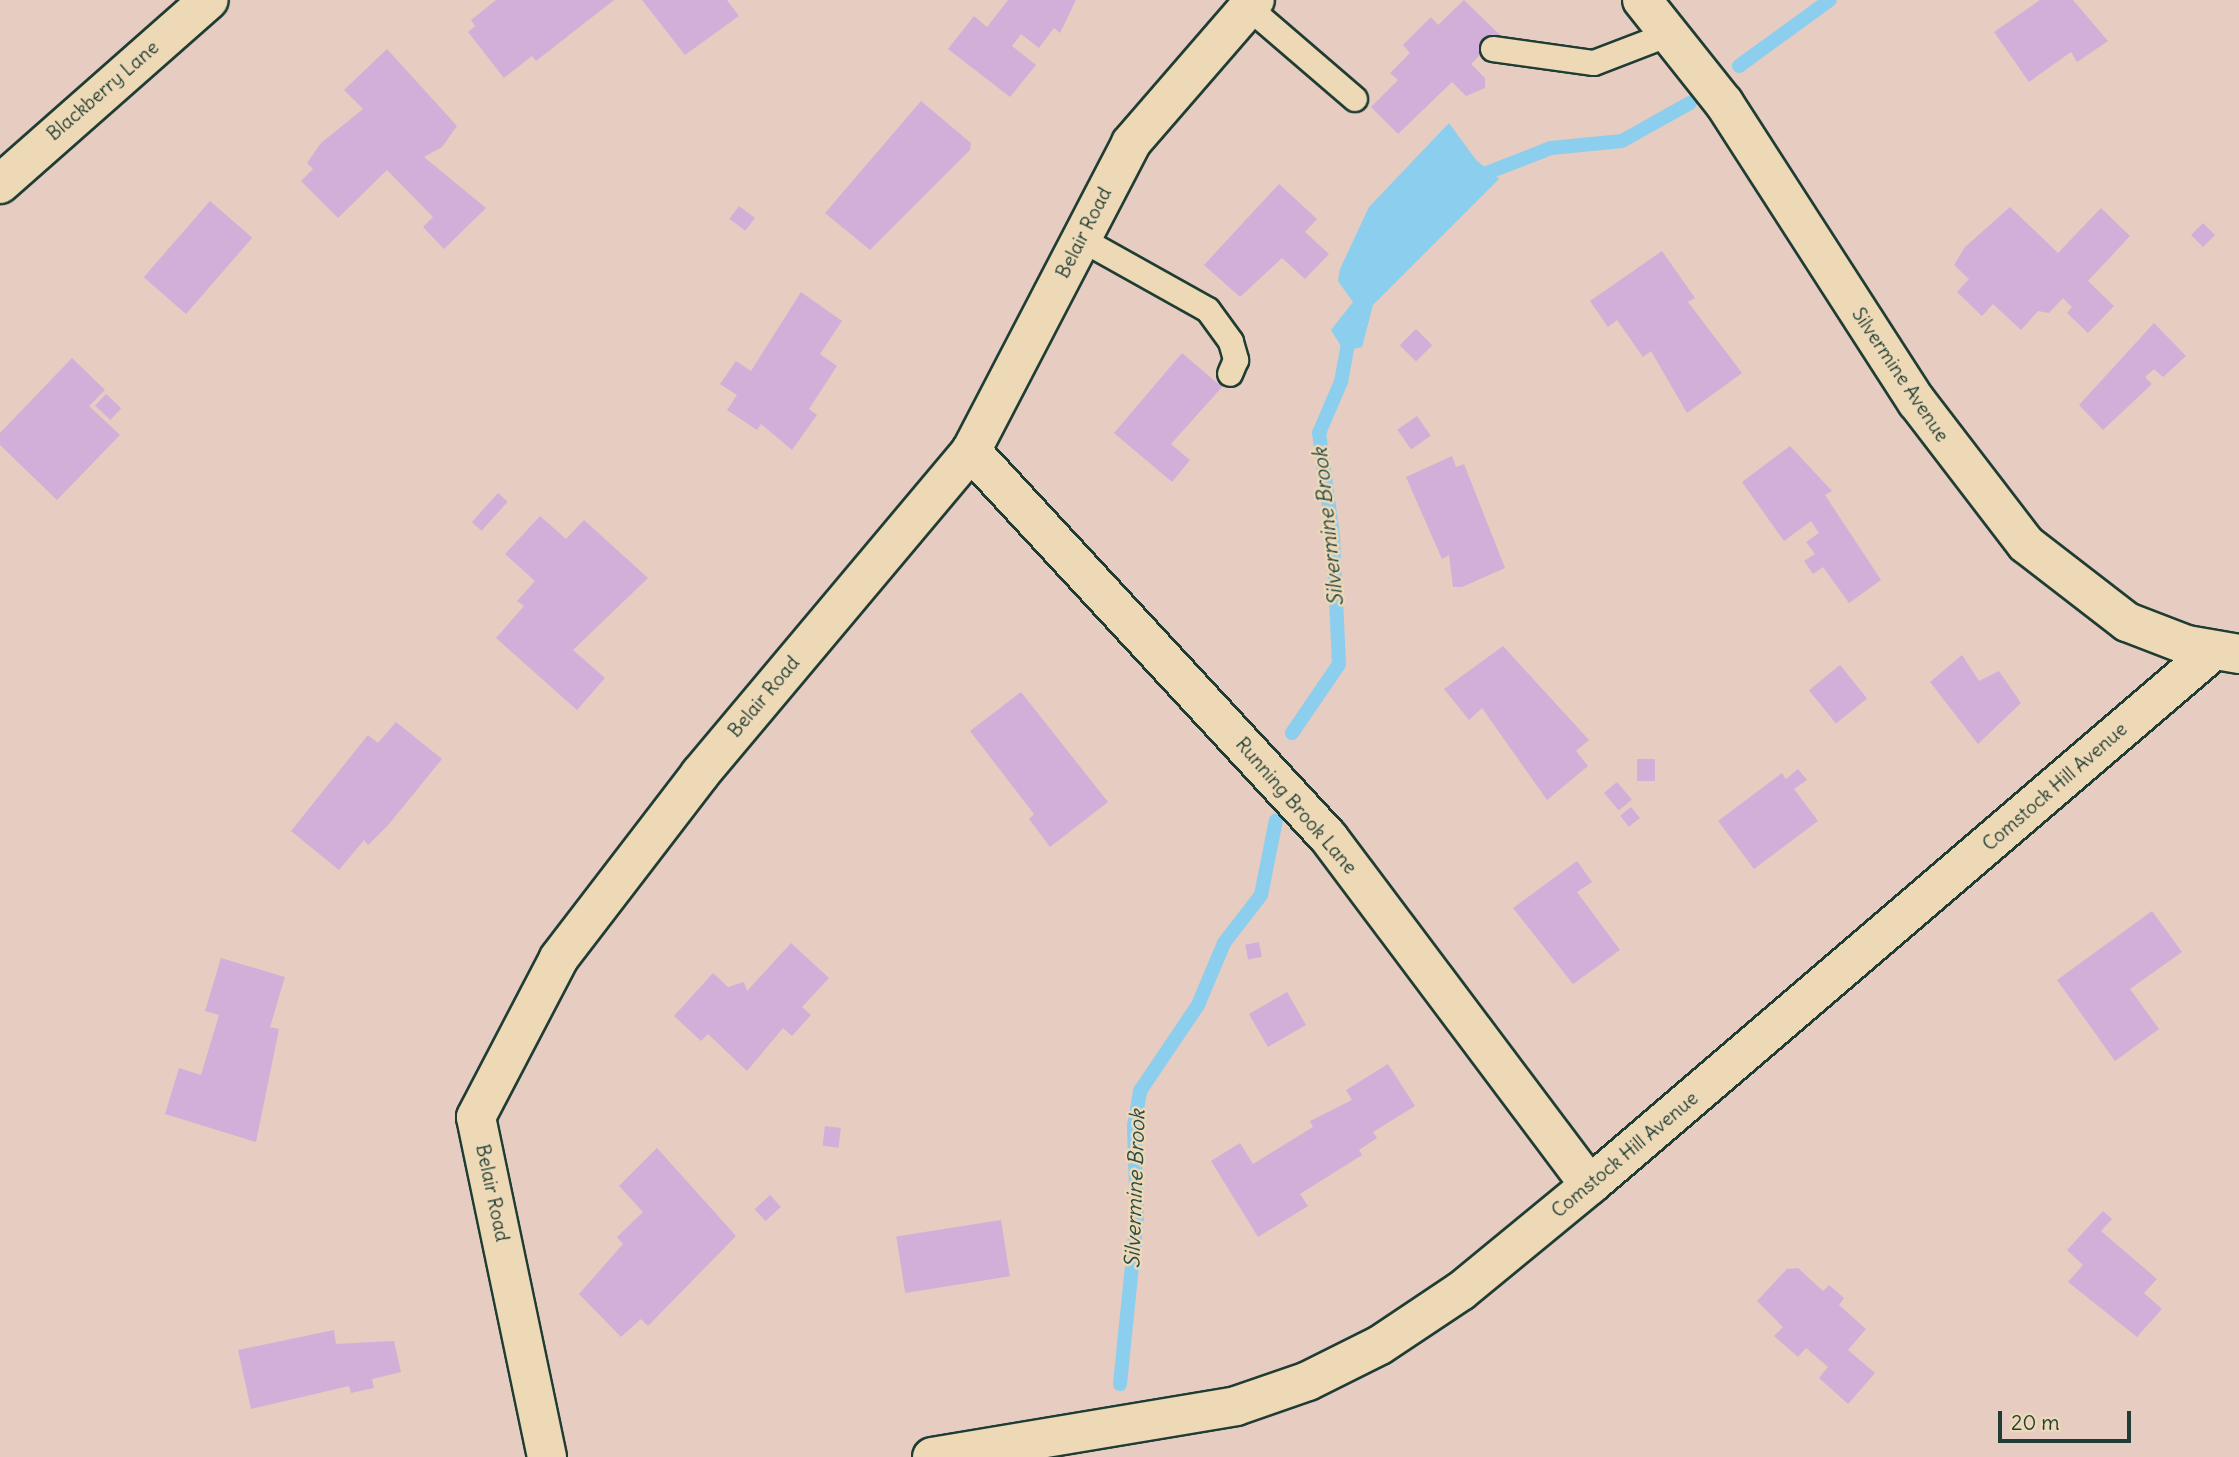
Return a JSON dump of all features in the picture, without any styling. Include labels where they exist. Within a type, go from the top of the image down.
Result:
[{"type":"street","name":"Blackberry Lane","points":[[0,184],[209,0]]},
{"type":"street","name":"Silvermine Avenue","points":[[1642,0],[1672,33],[1917,402],[2011,527],[2087,596],[2127,622],[2226,652]]},
{"type":"street","name":"Belair Road","points":[[547,1457],[476,1116],[559,958],[700,774],[971,451],[1131,143],[1251,3]]},
{"type":"street","name":"Running Brook Lane","points":[[971,451],[1329,838],[1590,1185]]},
{"type":"street","name":"Comstock Hill Avenue","points":[[932,1457],[999,1452],[1167,1422],[1308,1381],[1380,1345],[1461,1291],[2226,652]]},
{"type":"lane","points":[[1251,3],[1355,99]]},
{"type":"lane","points":[[1493,49],[1594,63],[1672,33]]},
{"type":"lane","points":[[1081,239],[1208,310],[1231,342],[1236,360],[1230,374]]},
{"type":"water","points":[[1449,123],[1476,160],[1499,179],[1373,305],[1362,347],[1344,351],[1331,330],[1353,302],[1338,281],[1340,269],[1369,207]]},
{"type":"building","points":[[496,0],[614,0],[536,61],[532,56],[504,78],[468,32],[475,26],[471,20]]},
{"type":"building","points":[[642,0],[727,0],[739,16],[685,55]]},
{"type":"building","points":[[1008,0],[1076,0],[1060,33],[1054,28],[1039,48],[1021,34],[1012,46],[1036,65],[1010,97],[948,49],[974,16],[987,27]]},
{"type":"building","points":[[1464,0],[1500,35],[1471,64],[1485,78],[1485,88],[1466,96],[1452,82],[1398,134],[1371,107],[1398,80],[1390,73],[1410,53],[1403,45],[1431,17],[1438,25]]},
{"type":"building","points":[[2040,0],[2073,0],[2108,41],[2077,62],[2071,52],[2029,82],[1994,32]]},
{"type":"building","points":[[387,49],[457,126],[442,147],[424,157],[486,208],[444,249],[423,227],[433,217],[387,170],[338,218],[301,181],[313,169],[307,163],[321,143],[363,109],[344,90]]},
{"type":"building","points":[[921,101],[971,143],[970,150],[870,250],[825,213]]},
{"type":"building","points":[[1279,184],[1317,219],[1305,232],[1329,254],[1305,279],[1282,258],[1240,297],[1204,265]]},
{"type":"building","points":[[210,201],[252,238],[186,314],[144,277]]},
{"type":"building","points":[[739,206],[755,218],[745,231],[729,219]]},
{"type":"building","points":[[2010,207],[2058,253],[2101,208],[2130,236],[2088,281],[2114,306],[2088,333],[2067,313],[2072,307],[2063,298],[2049,313],[2038,311],[2021,330],[1993,304],[1982,316],[1957,292],[1969,279],[1954,265],[1965,247]]},
{"type":"building","points":[[2203,223],[2215,235],[2203,247],[2191,235]]},
{"type":"building","points":[[1662,251],[1695,298],[1688,302],[1742,373],[1687,413],[1651,351],[1643,357],[1617,320],[1608,327],[1590,301]]},
{"type":"building","points":[[801,292],[842,321],[820,354],[837,366],[809,409],[817,415],[792,450],[761,424],[757,430],[727,410],[737,395],[720,384],[736,361],[751,371]]},
{"type":"building","points":[[2154,323],[2186,356],[2163,377],[2154,369],[2145,377],[2152,384],[2103,430],[2079,405]]},
{"type":"building","points":[[1416,329],[1432,345],[1416,362],[1400,345]]},
{"type":"building","points":[[1182,353],[1222,387],[1171,444],[1190,460],[1172,482],[1114,433]]},
{"type":"building","points":[[72,358],[105,390],[89,406],[120,435],[57,500],[0,445],[0,433]]},
{"type":"building","points":[[106,394],[121,408],[110,420],[95,406]]},
{"type":"building","points":[[1417,416],[1431,436],[1411,449],[1397,430]]},
{"type":"building","points":[[1790,446],[1832,491],[1825,495],[1881,580],[1849,603],[1823,567],[1813,574],[1804,561],[1815,554],[1806,542],[1819,533],[1811,521],[1784,541],[1742,482]]},
{"type":"building","points":[[1452,456],[1456,467],[1464,464],[1505,568],[1462,587],[1453,587],[1449,555],[1442,559],[1406,477]]},
{"type":"building","points":[[498,493],[508,502],[482,531],[472,522]]},
{"type":"building","points":[[540,516],[566,539],[584,520],[648,578],[573,650],[605,678],[577,710],[496,638],[524,606],[517,601],[535,581],[505,554]]},
{"type":"building","points":[[1503,646],[1589,740],[1576,751],[1588,766],[1547,800],[1482,708],[1469,720],[1444,689]]},
{"type":"building","points":[[1962,655],[1979,681],[1999,671],[2021,703],[1978,744],[1930,682]]},
{"type":"building","points":[[1840,665],[1867,698],[1836,724],[1809,690]]},
{"type":"building","points":[[1021,692],[1108,802],[1050,847],[1029,819],[1034,814],[970,731]]},
{"type":"building","points":[[396,722],[442,759],[389,824],[368,845],[364,840],[339,870],[291,831],[368,735],[378,743]]},
{"type":"building","points":[[1637,759],[1655,759],[1655,781],[1637,781]]},
{"type":"building","points":[[1798,769],[1807,780],[1794,789],[1818,821],[1754,869],[1718,821],[1782,773],[1786,779]]},
{"type":"building","points":[[1617,782],[1632,800],[1619,811],[1604,793]]},
{"type":"building","points":[[1631,807],[1640,818],[1629,827],[1620,816]]},
{"type":"building","points":[[1577,861],[1592,882],[1577,892],[1620,950],[1573,984],[1513,908]]},
{"type":"building","points":[[2152,911],[2182,952],[2130,989],[2159,1029],[2115,1061],[2057,980]]},
{"type":"building","points":[[1259,942],[1262,957],[1248,959],[1245,945]]},
{"type":"building","points":[[791,943],[829,978],[802,1007],[811,1015],[792,1036],[783,1028],[747,1071],[708,1034],[701,1041],[674,1016],[713,973],[728,987],[744,982],[747,991]]},
{"type":"building","points":[[221,958],[285,977],[270,1027],[279,1029],[256,1142],[165,1114],[179,1068],[201,1075],[219,1015],[205,1011]]},
{"type":"building","points":[[1287,992],[1306,1025],[1268,1047],[1249,1014]]},
{"type":"building","points":[[1388,1064],[1415,1106],[1373,1132],[1377,1138],[1359,1150],[1362,1155],[1300,1194],[1308,1206],[1258,1237],[1211,1161],[1240,1143],[1253,1164],[1313,1127],[1310,1121],[1352,1100],[1346,1090]]},
{"type":"building","points":[[825,1126],[841,1128],[838,1148],[823,1146]]},
{"type":"building","points":[[657,1148],[736,1236],[648,1326],[641,1319],[621,1337],[579,1294],[623,1244],[617,1237],[643,1212],[619,1186]]},
{"type":"building","points":[[770,1195],[781,1207],[766,1221],[755,1209]]},
{"type":"building","points":[[2103,1211],[2112,1219],[2101,1231],[2157,1279],[2144,1293],[2162,1309],[2137,1337],[2068,1282],[2083,1265],[2067,1250]]},
{"type":"building","points":[[1001,1220],[1010,1276],[905,1293],[896,1237]]},
{"type":"building","points":[[1798,1268],[1823,1291],[1829,1285],[1844,1298],[1839,1305],[1866,1329],[1848,1350],[1875,1373],[1848,1404],[1819,1378],[1828,1367],[1806,1348],[1798,1357],[1774,1336],[1783,1327],[1757,1301],[1787,1269]]},
{"type":"building","points":[[334,1330],[336,1344],[394,1341],[401,1372],[372,1379],[374,1388],[351,1393],[349,1386],[251,1409],[238,1350]]},
{"type":"waterway","name":"Silvermine Brook","points":[[1739,66],[1830,0]]},
{"type":"waterway","name":"Silvermine Brook","points":[[1471,179],[1551,148],[1622,141],[1690,103]]},
{"type":"waterway","name":"Silvermine Brook","points":[[1292,733],[1339,664],[1333,536],[1319,433],[1341,382],[1350,333]]},
{"type":"waterway","name":"Silvermine Brook","points":[[1120,1384],[1137,1218],[1134,1126],[1140,1091],[1198,1005],[1224,943],[1261,895],[1276,820]]}]
